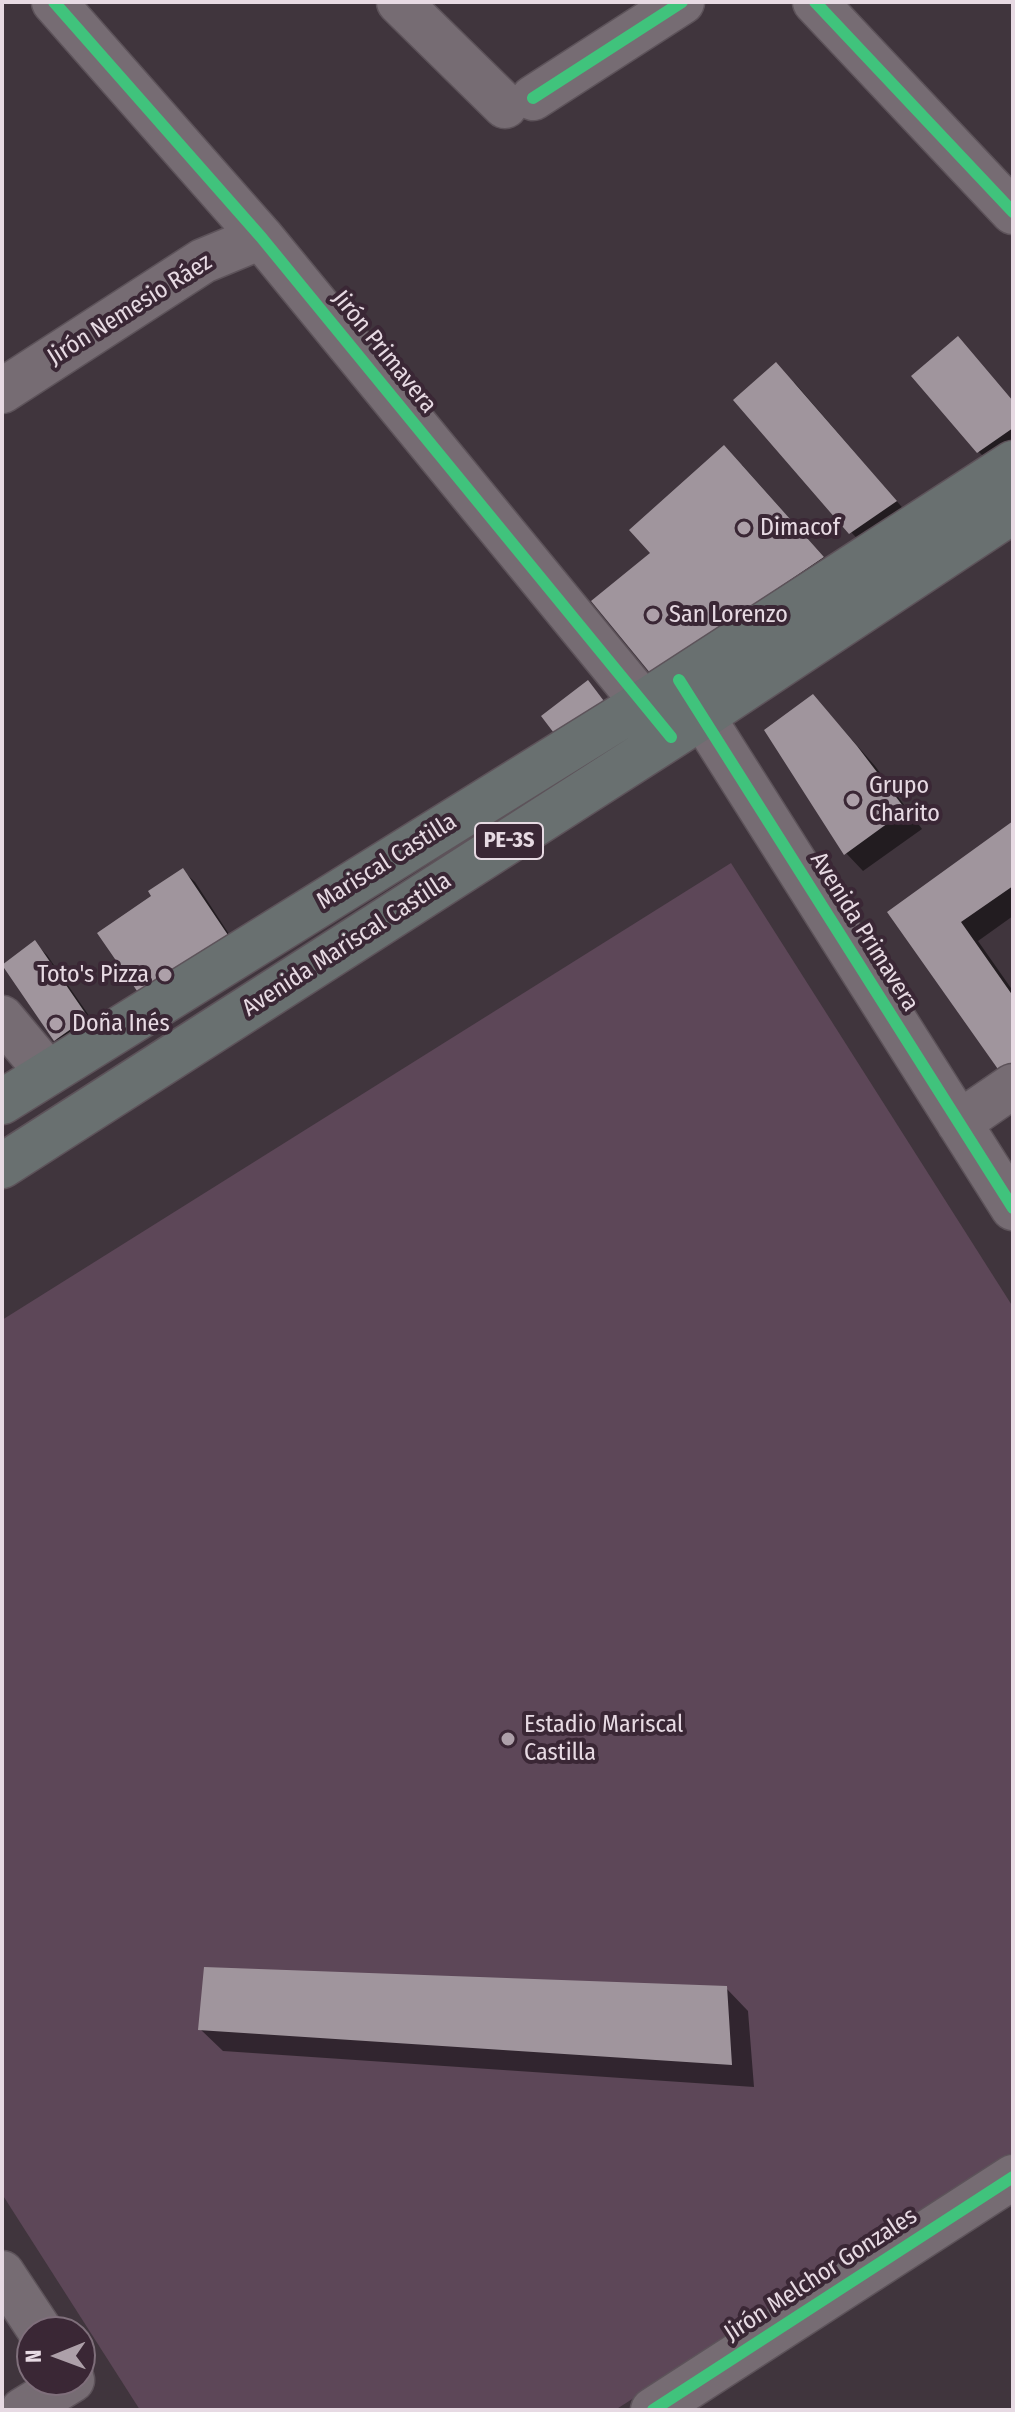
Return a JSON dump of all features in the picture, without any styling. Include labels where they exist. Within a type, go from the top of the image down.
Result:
[{"type":"highway","name":"Mariscal Castilla","points":[[2,1102],[643,703],[1013,463]]},
{"type":"highway","name":"Avenida Mariscal Castilla","points":[[2,1166],[686,727],[1013,511]]},
{"type":"street","name":"Jirón Primavera","points":[[54,2],[261,237],[643,703],[686,727]]},
{"type":"street","points":[[399,2],[519,102],[682,2]]},
{"type":"street","points":[[815,2],[1013,212]]},
{"type":"street","name":"Jirón Nemesio Ráez","points":[[2,391],[203,261],[261,237]]},
{"type":"street","name":"Avenida Primavera","points":[[679,680],[686,727],[959,1123],[1013,1208]]},
{"type":"street","points":[[2,1018],[48,1073]]},
{"type":"street","points":[[959,1123],[1013,1086]]},
{"type":"street","name":"Jirón Melchor Gonzales","points":[[653,2410],[1013,2177]]},
{"type":"street","name":"Jirón Melchor Gonzales","points":[[704,2410],[1013,2210]]},
{"type":"street","points":[[2,2273],[30,2316]]},
{"type":"street","points":[[23,2410],[46,2396]]},
{"type":"shaded area","name":"Estadio Mariscal Castilla","points":[[731,863],[1013,1307],[1013,2158],[615,2410],[140,2410],[96,2341],[96,2316],[80,2316],[2,2194],[2,1320]]},
{"type":"building","points":[[958,336],[1013,401],[1013,428],[977,453],[911,376]]},
{"type":"building","points":[[776,362],[897,501],[849,534],[733,400]]},
{"type":"building","points":[[724,445],[824,557],[651,674],[591,601],[650,553],[629,530]]},
{"type":"building","points":[[588,680],[610,709],[563,745],[541,716]]},
{"type":"building","points":[[813,694],[906,810],[844,855],[764,730]]},
{"type":"building","points":[[1013,821],[1013,886],[961,922],[1013,996],[1013,1063],[1000,1072],[887,912]]},
{"type":"building","points":[[183,868],[232,941],[144,1001],[97,933],[151,896],[148,891]]},
{"type":"building","points":[[35,940],[88,1017],[54,1041],[2,965]]},
{"type":"building","points":[[204,1967],[727,1986],[732,2065],[198,2030]]},
{"type":"cycle path","points":[[54,2],[261,237],[671,737]]},
{"type":"cycle path","points":[[533,98],[682,2]]},
{"type":"cycle path","points":[[815,2],[1013,212]]},
{"type":"cycle path","points":[[679,680],[1013,1208]]},
{"type":"cycle path","points":[[653,2410],[1013,2177]]},
{"type":"place","name":"Dimacof","points":[[744,528]]},
{"type":"place","name":"San Lorenzo","points":[[653,615]]},
{"type":"place","name":"Grupo Charito","points":[[853,800]]},
{"type":"place","name":"Toto's Pizza","points":[[165,975]]},
{"type":"place","name":"Doña Inés","points":[[56,1024]]},
{"type":"place","name":"Estadio Mariscal Castilla","points":[[508,1739]]}]
